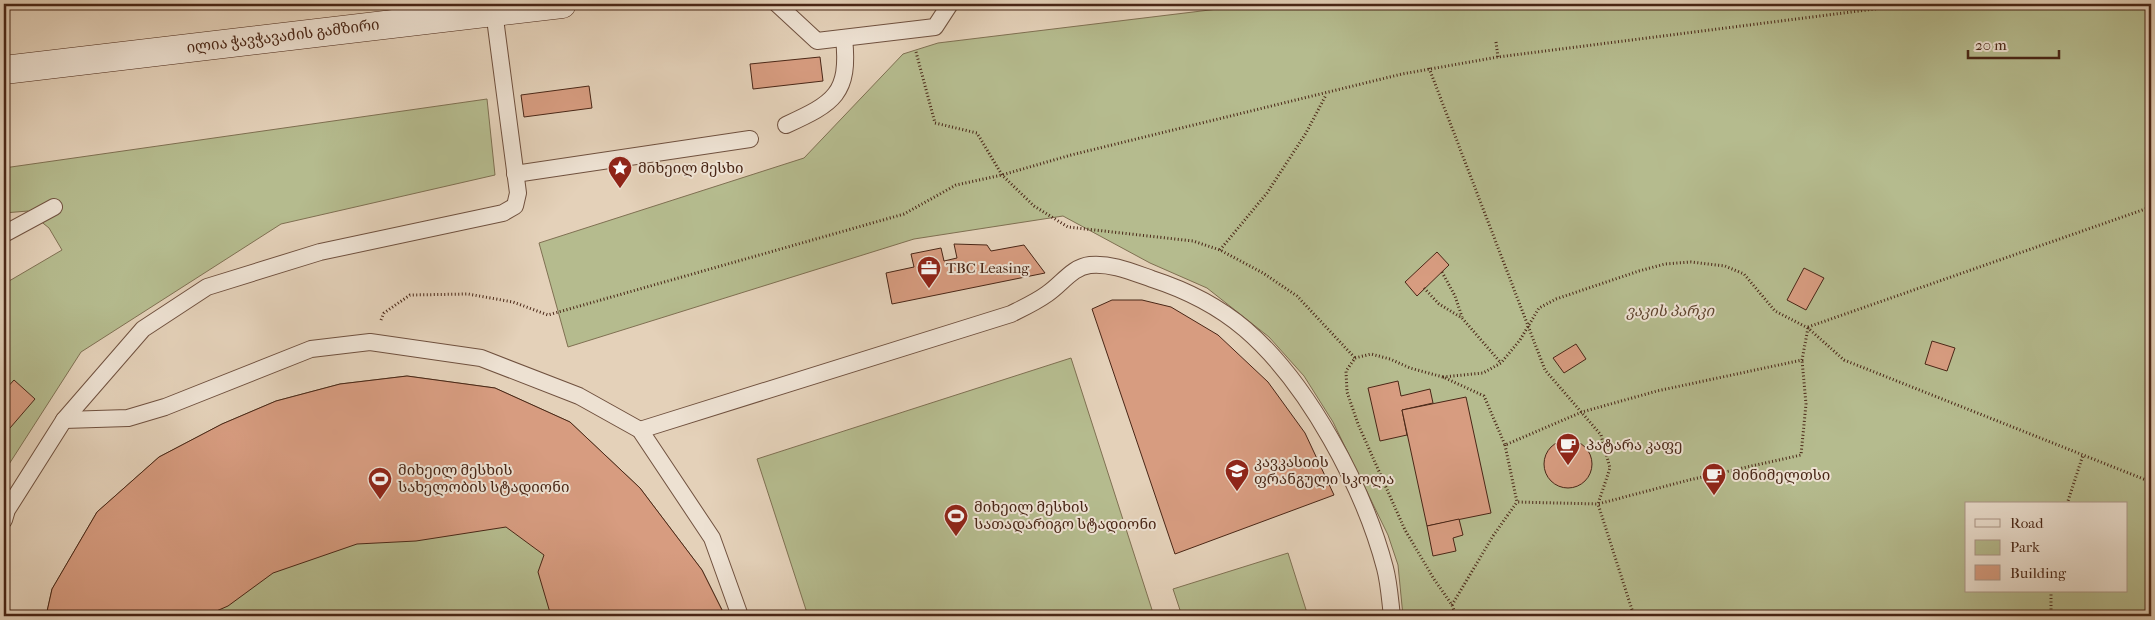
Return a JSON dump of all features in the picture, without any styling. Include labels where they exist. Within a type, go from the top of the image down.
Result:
[{"type":"main road","name":"ილია ჭავჭავაძის გამზირი","points":[[4,70],[562,4]]},
{"type":"lane","points":[[777,4],[817,41],[935,27],[950,4]]},
{"type":"lane","points":[[4,520],[7,510],[64,420],[143,329],[208,287],[320,252],[503,213],[515,206],[518,193],[494,11]]},
{"type":"lane","points":[[786,125],[828,101],[840,88],[846,74],[844,38]]},
{"type":"lane","points":[[515,174],[750,139]]},
{"type":"lane","points":[[4,234],[54,207]]},
{"type":"lane","points":[[640,430],[1011,314],[1048,294],[1072,272],[1088,265],[1109,265],[1177,287],[1210,305],[1245,330],[1283,370],[1315,412],[1367,515],[1386,568],[1392,616]]},
{"type":"lane","points":[[64,420],[128,418],[165,407],[311,349],[370,342],[481,358],[579,396],[640,430],[712,538],[740,616]]},
{"type":"path","points":[[384,313],[410,295],[468,294],[513,302],[548,315],[904,214],[956,185],[1002,175],[1071,155],[1429,68],[1498,57],[1914,4]]},
{"type":"path","points":[[910,30],[935,123],[977,134],[1002,175],[1034,206],[1068,228],[1193,241],[1220,250],[1263,273],[1297,296],[1355,358]]},
{"type":"path","points":[[1496,42],[1498,57]]},
{"type":"path","points":[[1429,68],[1546,370],[1601,435],[1610,468],[1598,504],[1634,616]]},
{"type":"path","points":[[1220,250],[1268,193],[1306,134],[1326,94]]},
{"type":"path","points":[[1808,328],[2151,207]]},
{"type":"path","points":[[1443,377],[1483,373],[1500,363],[1520,340],[1539,308],[1556,299],[1639,271],[1666,264],[1691,262],[1725,266],[1744,274],[1775,311],[1808,328],[1844,360],[2151,482]]},
{"type":"path","points":[[1442,272],[1455,296],[1462,318]]},
{"type":"path","points":[[1424,288],[1439,304],[1462,318],[1500,363]]},
{"type":"path","points":[[1517,502],[1598,504],[1689,480],[1801,455],[1806,404],[1802,360],[1808,328]]},
{"type":"path","points":[[1452,605],[1493,536],[1517,502],[1505,445],[1484,396],[1443,377],[1371,354],[1355,358],[1346,371],[1347,392],[1358,424],[1404,530],[1452,605],[1456,616]]},
{"type":"path","points":[[1505,445],[1582,412],[1658,391],[1802,360]]},
{"type":"path","points":[[2068,502],[2082,455]]},
{"type":"path","points":[[2051,592],[2051,616]]},
{"type":"green space","name":"ვაკის პარკი","points":[[1259,4],[2151,4],[2151,616],[1403,616],[1398,565],[1388,535],[1333,422],[1304,376],[1269,337],[1207,288],[1150,263],[1063,216],[914,239],[568,347],[539,243],[804,158],[903,54],[938,43]]},
{"type":"green space","points":[[487,99],[495,175],[281,224],[81,352],[4,472],[4,284],[62,250],[49,228],[28,211],[4,213],[4,168]]},
{"type":"green space","name":"მიხეილ მესხის სათადარიგო სტადიონი","points":[[1071,358],[1154,616],[808,616],[757,459]]},
{"type":"green space","name":"მიხეილ მესხის სახელობის სტადიონი","points":[[407,376],[495,388],[570,422],[640,488],[702,570],[725,616],[46,616],[52,589],[97,512],[159,457],[222,424],[276,401],[340,384]]},
{"type":"green space","points":[[1288,553],[1308,616],[1182,616],[1173,589]]},
{"type":"building","points":[[820,57],[823,81],[753,89],[750,64]]},
{"type":"building","points":[[589,86],[592,108],[524,117],[521,95]]},
{"type":"building","name":"TBC Leasing","points":[[954,244],[987,245],[991,251],[1024,245],[1045,273],[892,304],[886,273],[914,267],[911,254],[941,248],[944,261],[957,258]]},
{"type":"building","points":[[1437,252],[1449,265],[1417,296],[1405,282]]},
{"type":"building","points":[[1804,268],[1824,278],[1806,310],[1787,300]]},
{"type":"building","points":[[1112,300],[1142,300],[1171,307],[1218,335],[1268,382],[1305,433],[1334,495],[1175,554],[1092,309]]},
{"type":"building","points":[[1932,341],[1955,348],[1947,371],[1925,364]]},
{"type":"building","points":[[1576,344],[1586,359],[1564,373],[1553,358]]},
{"type":"building","name":"მიხეილ მესხის სახელობის სტადიონი","points":[[407,376],[495,388],[570,422],[640,488],[702,570],[725,616],[551,616],[538,572],[544,555],[506,527],[416,541],[357,544],[273,573],[228,606],[205,616],[46,616],[52,589],[97,512],[159,457],[222,424],[276,401],[340,384]]},
{"type":"building","points":[[14,380],[35,399],[4,435],[4,391]]},
{"type":"building","points":[[1398,381],[1401,396],[1430,389],[1433,403],[1402,410],[1407,435],[1380,441],[1368,388]]},
{"type":"building","points":[[1466,397],[1491,513],[1427,526],[1402,410]]},
{"type":"building","name":"პატარა კაფე","points":[[1563,440],[1573,440],[1585,447],[1592,459],[1592,469],[1585,481],[1573,488],[1563,488],[1555,484],[1548,477],[1544,469],[1544,459],[1548,451],[1555,444]]},
{"type":"building","points":[[1459,519],[1463,535],[1453,538],[1456,551],[1433,556],[1427,526]]},
{"type":"place","name":"მიხეილ მესხი","points":[[620,189]]},
{"type":"place","name":"TBC Leasing","points":[[929,289]]},
{"type":"place","name":"პატარა კაფე","points":[[1568,466]]},
{"type":"place","name":"კავკასიის ფრანგული სკოლა","points":[[1237,492]]},
{"type":"place","name":"მინიმელთსი","points":[[1714,496]]},
{"type":"place","name":"მიხეილ მესხის სახელობის სტადიონი","points":[[380,500]]},
{"type":"place","name":"მიხეილ მესხის სათადარიგო სტადიონი","points":[[956,537]]}]
